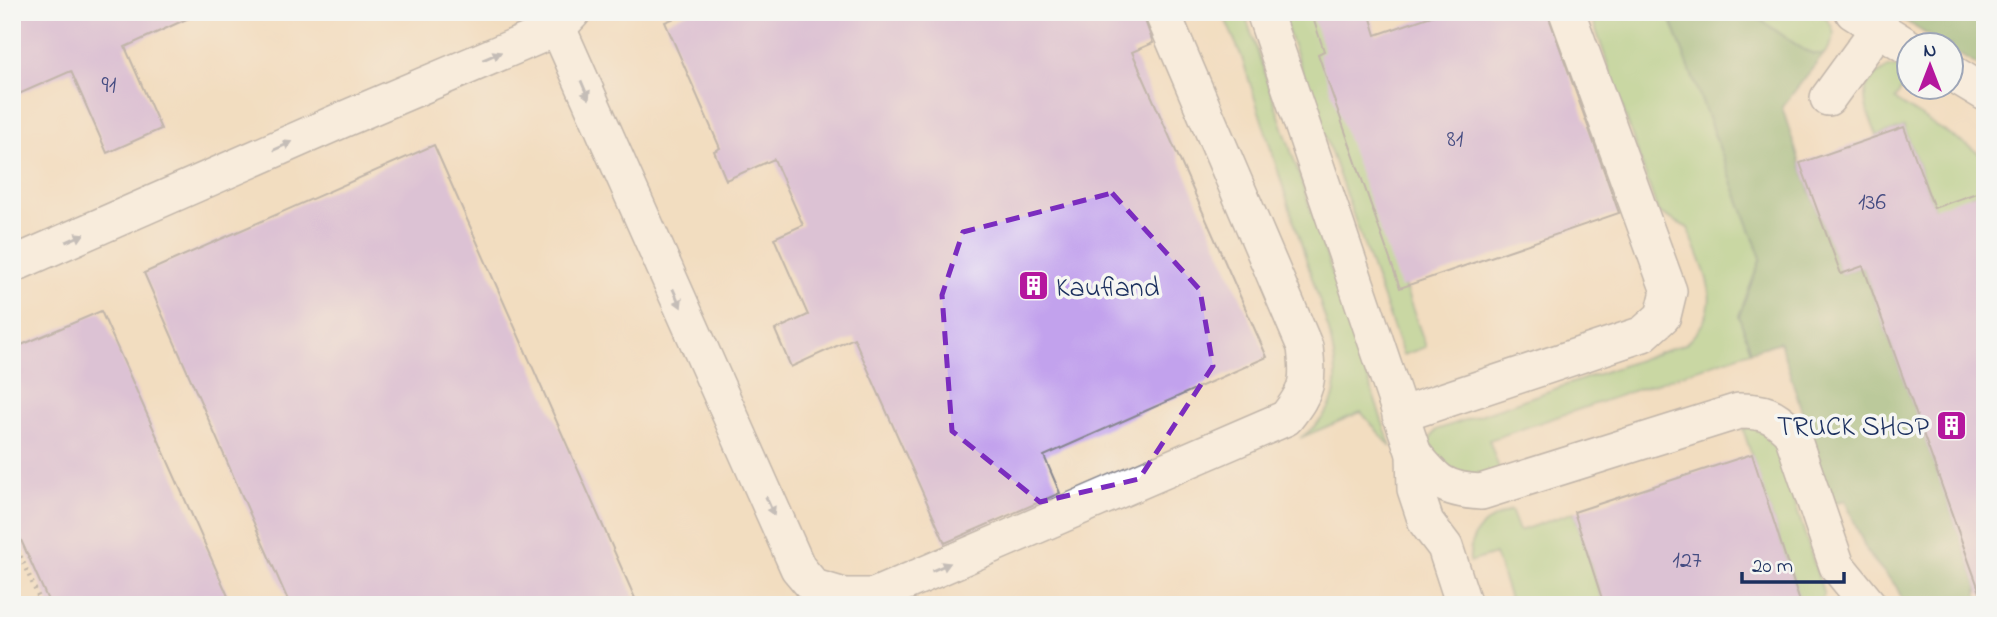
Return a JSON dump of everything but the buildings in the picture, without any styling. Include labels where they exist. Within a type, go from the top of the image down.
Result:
[{"type":"lane","points":[[12,265],[565,20],[797,568],[814,587],[844,596],[874,596],[1286,418],[1302,398],[1308,375],[1305,347],[1162,12]]},
{"type":"lane","points":[[1264,12],[1414,454],[1415,489],[1426,522],[1445,547],[1464,605]]},
{"type":"lane","points":[[1400,415],[1643,334],[1663,316],[1668,291],[1567,12]]},
{"type":"lane","points":[[1828,98],[1866,21],[1896,40]]},
{"type":"lane","points":[[1966,82],[1985,93]]},
{"type":"lane","points":[[1414,454],[1435,479],[1459,491],[1481,492],[1739,411],[1759,411],[1778,418],[1791,432],[1837,566],[1869,605]]},
{"type":"path","points":[[12,537],[42,605]]},
{"type":"highlighted area","points":[[1112,193],[1200,290],[1213,366],[1139,479],[1040,502],[952,431],[942,295],[963,232]]},
{"type":"green space","points":[[1222,12],[1244,12],[1391,447],[1361,412],[1300,438],[1315,426],[1332,403],[1336,378],[1329,331],[1241,55]]},
{"type":"green space","points":[[1281,12],[1316,12],[1330,57],[1324,59],[1426,347],[1403,355]]},
{"type":"green space","points":[[1590,12],[1668,12],[1761,258],[1739,316],[1751,351],[1489,440],[1500,471],[1477,475],[1457,473],[1441,462],[1429,441],[1436,430],[1685,344],[1698,330],[1710,303],[1706,275],[1688,228],[1658,212]]},
{"type":"green space","points":[[1668,12],[1749,12],[1804,50],[1824,54],[1782,107],[1841,274],[1863,266],[1978,586],[1978,605],[1905,605],[1896,586],[1868,554],[1845,500],[1831,504],[1780,342],[1751,351],[1739,316],[1761,258]]},
{"type":"green space","points":[[1749,12],[1820,12],[1832,27],[1834,37],[1824,54],[1814,54]]},
{"type":"green space","points":[[1891,12],[1967,12],[1985,24],[1985,70],[1966,58],[1966,32],[1923,32]]},
{"type":"green space","points":[[1889,67],[1896,68],[1896,102],[1985,157],[1985,190],[1967,197],[1945,238],[1904,127],[1877,136],[1865,97],[1866,89],[1877,74]]},
{"type":"green space","points":[[1752,428],[1768,434],[1776,443],[1824,595],[1817,605],[1801,605],[1743,429]]},
{"type":"green space","points":[[1511,510],[1519,531],[1574,512],[1604,605],[1512,605],[1495,554],[1470,562],[1472,542],[1480,528]]},
{"type":"place","name":"Kaufland","points":[[1033,286]]},
{"type":"place","name":"TRUCK SHOP","points":[[1952,425]]}]
